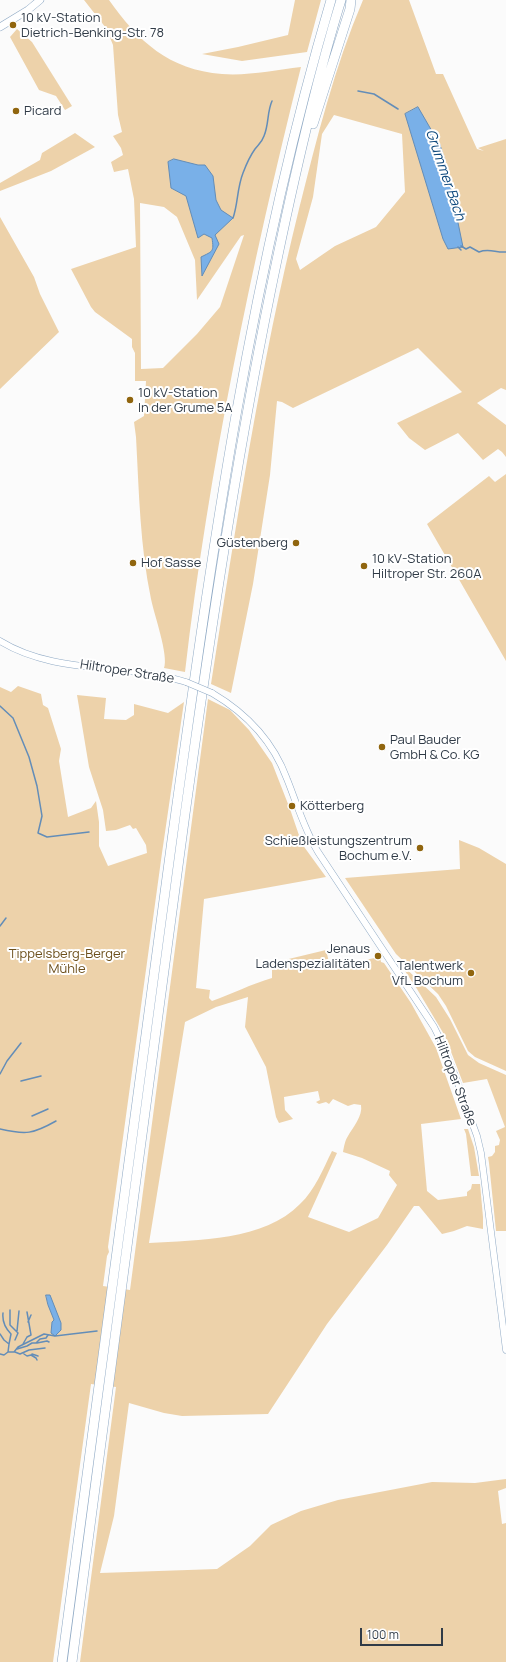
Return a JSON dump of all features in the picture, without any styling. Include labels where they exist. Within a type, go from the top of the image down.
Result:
[{"type":"highway","points":[[313,62],[314,48],[327,0]]},
{"type":"highway","points":[[72,1662],[104,1386],[112,1287],[189,714],[233,437],[260,292],[288,164],[313,62],[331,0]]},
{"type":"highway","points":[[62,1662],[104,1386],[122,1289],[175,887],[222,561],[245,423],[292,186],[313,100],[341,0]]},
{"type":"highway","points":[[292,186],[303,161],[350,5],[355,0]]},
{"type":"main road","points":[[0,27],[28,10],[40,0]]},
{"type":"street","name":"Hiltroper Straße","points":[[0,641],[26,653],[50,660],[148,673],[186,682],[212,693],[241,712],[252,723],[271,748],[283,769],[305,828],[318,852],[423,1010],[443,1045],[473,1126],[481,1153],[506,1350]]},
{"type":"green space","points":[[84,0],[109,0],[131,28],[156,51],[186,67],[222,74],[232,74],[301,67],[265,217],[233,368],[206,519],[185,672],[164,668],[165,662],[163,645],[151,599],[144,559],[134,422],[144,416],[146,381],[135,381],[135,353],[132,347],[132,339],[95,312],[71,269],[136,247],[134,199],[128,169],[114,172],[111,162],[123,155],[121,148],[113,136],[122,132],[118,115],[113,45],[106,28]],"holes":[[[140,203],[164,207],[177,217],[195,260],[197,300],[241,236],[244,235],[220,307],[197,334],[163,368],[141,369]]]},
{"type":"green space","points":[[295,0],[321,0],[307,52],[242,61],[202,54],[288,35]]},
{"type":"green space","points":[[363,0],[409,0],[436,74],[443,74],[477,149],[484,151],[478,148],[506,139],[506,390],[501,388],[477,403],[506,425],[506,457],[498,449],[483,460],[458,433],[425,450],[409,438],[397,423],[462,392],[418,348],[293,408],[277,401],[270,475],[253,584],[231,693],[211,684],[250,446],[272,327],[299,209],[327,103],[343,51]],"holes":[[[334,115],[402,134],[405,192],[376,227],[335,246],[300,270],[296,259],[313,197],[322,134]]]},
{"type":"green space","points":[[17,29],[32,42],[72,106],[65,110],[56,96],[39,90],[10,37]]},
{"type":"green space","points":[[75,133],[95,147],[51,171],[0,191],[0,183],[40,160],[42,153]]},
{"type":"green space","points":[[0,217],[34,277],[40,294],[59,332],[0,389]]},
{"type":"green space","points":[[506,474],[506,661],[427,524],[489,476],[495,482]]},
{"type":"green space","name":"Tippelsberg-Berger Mühle","points":[[18,686],[41,694],[43,705],[48,708],[61,749],[59,761],[68,817],[91,808],[96,801],[99,822],[99,846],[108,866],[147,853],[146,845],[136,828],[133,829],[130,825],[116,830],[106,831],[103,810],[89,767],[77,695],[106,698],[104,719],[126,720],[134,715],[134,704],[168,713],[184,702],[108,1247],[109,1252],[107,1256],[103,1286],[130,1290],[208,699],[230,710],[249,730],[272,763],[302,844],[326,877],[204,899],[196,988],[210,990],[209,998],[212,1001],[272,978],[272,963],[326,950],[329,962],[334,966],[380,957],[381,962],[384,963],[411,1003],[436,1048],[461,1119],[421,1124],[427,1191],[438,1200],[467,1196],[467,1192],[471,1189],[472,1184],[480,1184],[483,1229],[467,1226],[442,1234],[419,1206],[414,1206],[387,1245],[327,1324],[268,1414],[182,1416],[164,1413],[129,1403],[114,1516],[100,1573],[217,1569],[250,1546],[271,1525],[301,1511],[338,1500],[432,1482],[475,1483],[506,1479],[506,1488],[498,1491],[502,1524],[506,1523],[506,1662],[80,1662],[116,1387],[91,1384],[53,1662],[0,1662],[0,687],[11,692]],"holes":[[[248,997],[245,1027],[266,1067],[276,1117],[279,1123],[293,1119],[285,1110],[284,1097],[318,1091],[320,1100],[316,1102],[319,1104],[326,1102],[329,1104],[333,1099],[348,1106],[354,1104],[361,1105],[361,1113],[346,1139],[343,1152],[362,1158],[390,1171],[389,1175],[397,1185],[378,1218],[349,1232],[308,1217],[337,1153],[332,1151],[318,1179],[300,1204],[285,1216],[268,1225],[249,1232],[229,1236],[188,1241],[149,1243],[185,1022],[216,1007]]]},
{"type":"green space","points":[[459,840],[479,848],[506,864],[506,1071],[475,1057],[468,1051],[446,1006],[438,994],[396,954],[345,878],[460,869]]},
{"type":"green space","points":[[399,962],[436,997],[450,1019],[468,1055],[479,1063],[506,1075],[506,1231],[496,1231],[488,1157],[492,1156],[495,1152],[495,1146],[499,1145],[500,1140],[496,1131],[505,1127],[487,1079],[463,1083],[445,1036]]},
{"type":"green space","points":[[464,1129],[468,1129],[474,1147],[479,1176],[471,1176],[466,1134]]},
{"type":"water","points":[[418,107],[440,145],[446,164],[463,247],[448,249],[443,239],[405,114]]},
{"type":"water","points":[[174,159],[198,165],[205,165],[213,176],[216,200],[221,210],[233,218],[215,235],[219,244],[202,276],[201,257],[213,249],[212,238],[204,234],[198,238],[186,196],[171,188],[168,162]]},
{"type":"water","points":[[46,1295],[50,1295],[61,1323],[61,1330],[55,1336],[51,1333],[52,1322],[54,1320]]},
{"type":"waterway","name":"Grummer Bach","points":[[358,91],[374,94],[398,109]]},
{"type":"waterway","name":"Grummer Bach","points":[[233,218],[241,179],[245,167],[266,132],[269,109],[272,101]]},
{"type":"waterway","points":[[461,246],[466,249],[470,247],[479,252],[486,250],[506,252]]},
{"type":"waterway","name":"Grummer Bach","points":[[458,247],[461,250]]},
{"type":"waterway","points":[[0,706],[13,718],[29,757],[37,786],[42,816],[38,833],[47,837],[89,832]]},
{"type":"waterway","points":[[0,926],[6,918]]},
{"type":"waterway","points":[[0,1074],[7,1061],[21,1043]]},
{"type":"waterway","points":[[21,1081],[41,1076]]},
{"type":"waterway","points":[[32,1116],[48,1109]]},
{"type":"waterway","points":[[0,1129],[23,1133],[41,1129],[56,1121]]},
{"type":"waterway","points":[[10,1310],[10,1325],[18,1333],[15,1340]]},
{"type":"waterway","points":[[17,1331],[19,1311]]},
{"type":"waterway","points":[[23,1344],[27,1337],[31,1335],[27,1312]]},
{"type":"waterway","points":[[3,1313],[4,1325],[11,1334],[9,1344]]},
{"type":"waterway","points":[[28,1322],[31,1315]]},
{"type":"waterway","points":[[0,1354],[4,1355],[8,1352],[14,1352],[18,1347],[44,1334],[55,1336],[97,1331]]},
{"type":"waterway","points":[[0,1334],[9,1344],[8,1352]]},
{"type":"waterway","points":[[17,1349],[32,1343],[36,1343],[40,1339],[46,1338],[48,1335]]},
{"type":"waterway","points":[[37,1343],[49,1342]]},
{"type":"waterway","points":[[15,1352],[20,1354],[29,1350],[45,1348]]},
{"type":"waterway","points":[[24,1354],[27,1356],[31,1355],[37,1360]]},
{"type":"waterway","points":[[32,1354],[38,1356]]},
{"type":"place","name":"10 kV-Station Dietrich-Benking-Str. 78","points":[[13,25]]},
{"type":"place","name":"Picard","points":[[16,111]]},
{"type":"place","name":"10 kV-Station In der Grume 5A","points":[[130,400]]},
{"type":"place","name":"Güstenberg","points":[[296,543]]},
{"type":"place","name":"Hof Sasse","points":[[133,563]]},
{"type":"place","name":"10 kV-Station Hiltroper Str. 260A","points":[[364,566]]},
{"type":"place","name":"Paul Bauder GmbH & Co. KG","points":[[382,747]]},
{"type":"place","name":"Kötterberg","points":[[292,806]]},
{"type":"place","name":"Schießleistungszentrum Bochum e.V.","points":[[420,848]]},
{"type":"place","name":"Jenaus Ladenspezialitäten","points":[[378,956]]},
{"type":"place","name":"Talentwerk VfL Bochum","points":[[471,973]]}]
